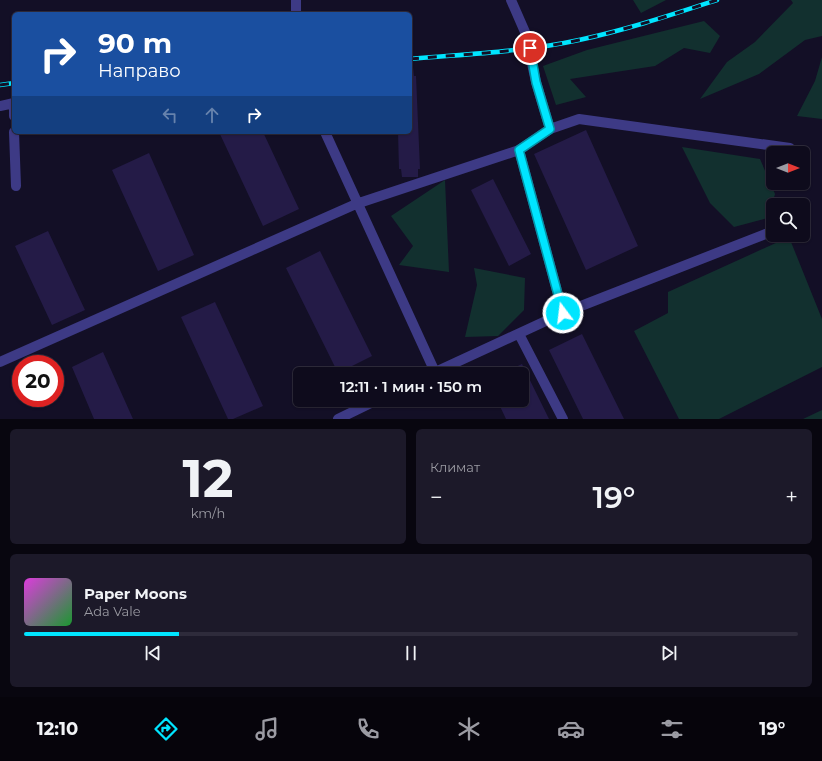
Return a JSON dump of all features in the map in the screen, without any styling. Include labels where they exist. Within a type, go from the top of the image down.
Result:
[{"type":"lane","points":[[296,0],[296,12]]},
{"type":"lane","points":[[512,0],[526,32],[536,82],[550,129]]},
{"type":"lane","points":[[0,106],[12,103]]},
{"type":"lane","points":[[0,362],[356,204],[519,150],[550,129],[579,119],[775,146]]},
{"type":"lane","points":[[14,134],[16,186]]},
{"type":"lane","points":[[325,134],[430,367]]},
{"type":"lane","points":[[519,150],[563,313]]},
{"type":"lane","points":[[446,367],[563,313],[766,234]]},
{"type":"lane","points":[[519,334],[563,419]]},
{"type":"lane","points":[[338,419],[363,407]]},
{"type":"green space","points":[[633,0],[666,0],[641,13]]},
{"type":"green space","points":[[791,0],[822,0],[822,36],[805,40],[759,74],[700,99],[727,62],[755,42],[793,3]]},
{"type":"green space","points":[[704,21],[720,36],[710,53],[684,48],[655,66],[570,79],[586,97],[556,105],[543,66],[587,50]]},
{"type":"green space","points":[[822,57],[822,119],[797,116],[815,81]]},
{"type":"green space","points":[[682,147],[760,159],[766,173],[766,190],[773,190],[775,194],[774,198],[766,198],[766,219],[734,227],[710,203]]},
{"type":"green space","points":[[445,180],[449,272],[399,265],[413,246],[391,216]]},
{"type":"green space","points":[[778,242],[791,242],[822,319],[822,367],[719,419],[679,419],[634,331],[668,313],[668,292]]},
{"type":"green space","points":[[474,268],[525,278],[524,310],[498,336],[465,337],[477,285]]},
{"type":"green space","points":[[822,410],[822,419],[803,419]]},
{"type":"building","points":[[412,67],[414,76],[416,76],[420,169],[418,169],[418,177],[402,177],[401,169],[399,169],[398,134],[412,134]]},
{"type":"building","points":[[586,130],[638,246],[586,270],[534,154]]},
{"type":"building","points":[[220,134],[264,134],[299,209],[263,226]]},
{"type":"building","points":[[149,153],[194,255],[158,271],[112,170]]},
{"type":"building","points":[[493,179],[531,254],[509,266],[471,190]]},
{"type":"building","points":[[48,231],[85,310],[52,325],[15,246]]},
{"type":"building","points":[[320,251],[372,356],[350,367],[335,367],[286,268]]},
{"type":"building","points":[[215,302],[263,406],[233,419],[228,419],[181,317]]},
{"type":"building","points":[[582,334],[624,419],[583,419],[549,350]]},
{"type":"building","points":[[103,352],[133,419],[94,419],[72,367]]},
{"type":"building","points":[[522,364],[523,367],[516,367]]},
{"type":"building","points":[[529,378],[549,419],[506,419],[500,407],[529,407]]},
{"type":"railway","points":[[412,59],[495,52],[558,44],[631,27],[717,0]]},
{"type":"railway","points":[[0,85],[12,83]]},
{"type":"route","points":[[530,48],[536,82],[550,129],[519,150],[563,313]]}]
